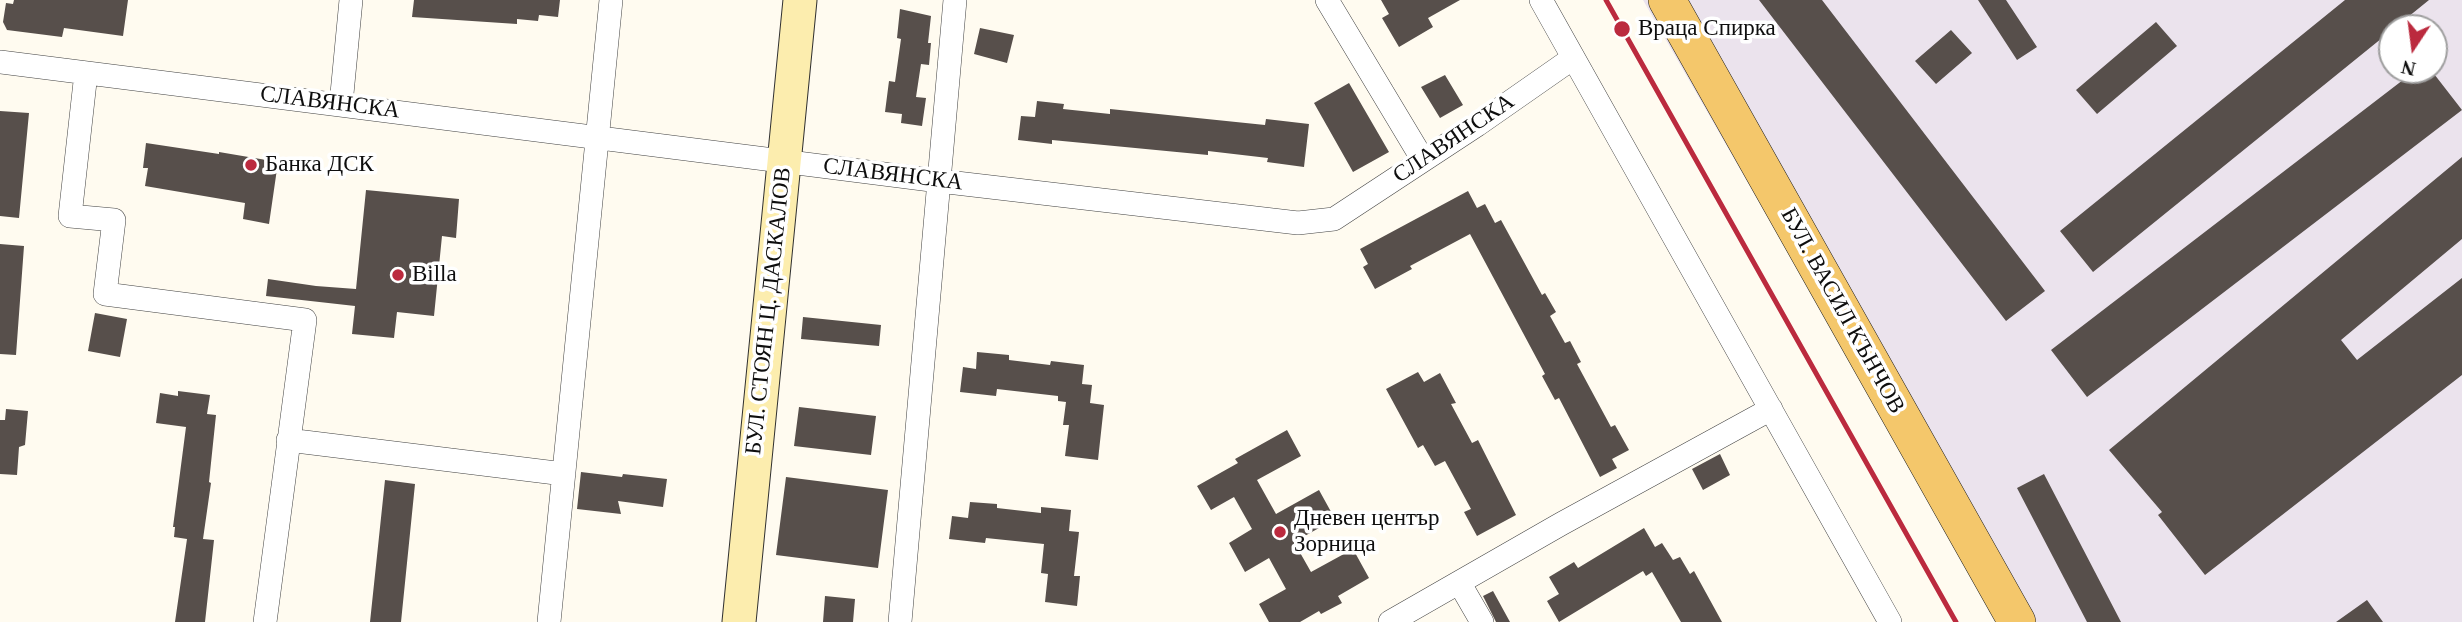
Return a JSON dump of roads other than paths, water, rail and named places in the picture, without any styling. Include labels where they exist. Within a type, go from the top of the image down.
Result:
[{"type":"main road","name":"БУЛ. ВАСИЛ КЪНЧОВ","points":[[1667,0],[2017,622]]},
{"type":"street","points":[[341,104],[351,0]]},
{"type":"street","points":[[549,622],[611,0]]},
{"type":"street","name":"БУЛ. СТОЯН Ц. ДАСКАЛОВ","points":[[739,622],[800,0]]},
{"type":"street","points":[[900,622],[955,0]]},
{"type":"street","points":[[1327,0],[1423,160]]},
{"type":"street","points":[[1541,0],[1890,622]]},
{"type":"street","name":"СЛАВЯНСКА","points":[[0,62],[939,181],[1298,223],[1334,219],[1573,58]]},
{"type":"street","points":[[86,73],[70,216],[114,220],[105,294],[305,320],[265,622]]},
{"type":"street","points":[[1390,622],[1771,409]]},
{"type":"street","points":[[288,440],[564,474]]},
{"type":"street","points":[[1460,584],[1482,622]]},
{"type":"railway","points":[[1606,0],[1956,622]]},
{"type":"place","name":"Враца Спирка","points":[[1622,29]]},
{"type":"place","name":"Банка ДСК","points":[[251,165]]},
{"type":"place","name":"Billa","points":[[398,275]]},
{"type":"place","name":"Дневен център Зорница","points":[[1280,532]]}]
